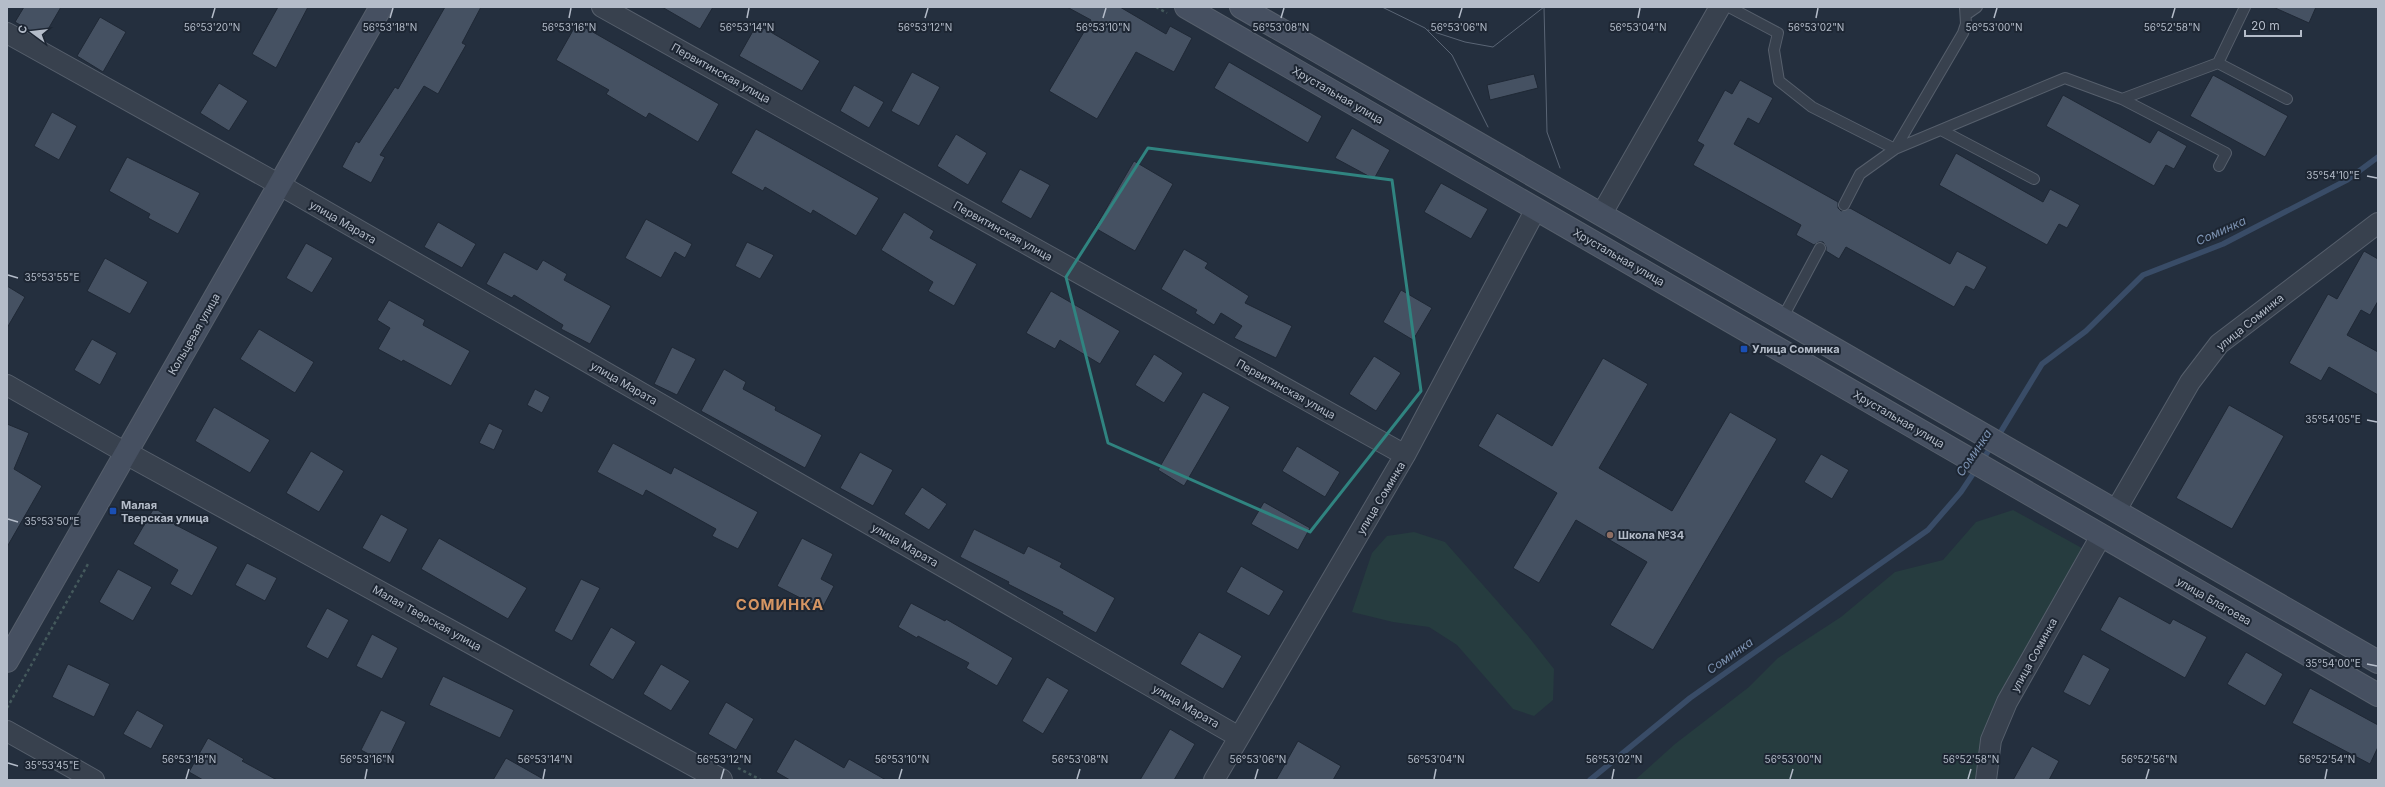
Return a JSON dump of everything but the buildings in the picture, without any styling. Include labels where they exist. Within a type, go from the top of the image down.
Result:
[{"type":"main road","name":"Кольцевая улица","points":[[7,661],[381,7]]},
{"type":"main road","name":"Хрустальная улица","points":[[1186,7],[2051,507]]},
{"type":"main road","points":[[1241,7],[2378,662]]},
{"type":"main road","points":[[1536,209],[1549,185]]},
{"type":"main road","points":[[1588,239],[1601,215]]},
{"type":"main road","name":"улица Благоева","points":[[2051,507],[2378,695]]},
{"type":"main road","points":[[2081,524],[2093,525],[2103,522],[2116,510]]},
{"type":"main road","points":[[2102,536],[2119,524],[2139,523]]},
{"type":"street","name":"Первитинская улица","points":[[602,7],[1405,456]]},
{"type":"street","points":[[1601,215],[1720,7]]},
{"type":"street","name":"улица Марата","points":[[7,33],[280,185],[1239,737]]},
{"type":"street","name":"улица Соминка","points":[[1214,780],[1405,456],[1536,209]]},
{"type":"street","name":"улица Соминка","points":[[2116,510],[2190,382],[2220,344],[2378,223]]},
{"type":"street","name":"Малая Тверская улица","points":[[7,385],[126,453],[721,780]]},
{"type":"street","name":"улица Соминка","points":[[1986,780],[1990,740],[2007,702],[2102,536]]},
{"type":"street","points":[[7,731],[94,780]]},
{"type":"lane","points":[[1729,7],[1778,33],[1774,50],[1779,81],[1812,107],[1895,149]]},
{"type":"lane","points":[[1895,149],[1963,33],[1966,10],[1977,7]]},
{"type":"lane","points":[[2122,99],[2218,64],[2245,7]]},
{"type":"lane","points":[[2218,64],[2287,99]]},
{"type":"lane","points":[[1844,205],[1860,174],[1895,149],[2066,78],[2122,99],[2226,153],[2219,166]]},
{"type":"lane","points":[[1941,130],[2034,179]]},
{"type":"lane","points":[[1782,319],[1820,248]]},
{"type":"highlighted area","points":[[1148,148],[1392,180],[1421,391],[1310,532],[1108,443],[1066,277]]},
{"type":"green space","points":[[2013,510],[2098,557],[1977,780],[1635,780],[1675,744],[1749,687],[1778,658],[1841,617],[1895,572],[1943,560],[1976,522]]},
{"type":"green space","points":[[1414,532],[1445,542],[1528,636],[1554,669],[1553,700],[1534,716],[1513,709],[1457,645],[1429,627],[1393,622],[1352,612],[1372,553],[1387,536]]},
{"type":"waterway","name":"Соминка","points":[[1997,438],[2042,364],[2086,331],[2143,275],[2223,244],[2347,180],[2378,157]]},
{"type":"waterway","name":"Соминка","points":[[1982,461],[1992,445]]},
{"type":"waterway","name":"Соминка","points":[[1590,780],[1690,698],[1928,530],[1961,492],[1977,468]]},
{"type":"tram line","points":[[1382,7],[1425,28],[1452,55],[1488,127]]},
{"type":"tram line","points":[[1544,7],[1547,132],[1560,168]]},
{"type":"tram line","points":[[1428,30],[1465,42],[1493,47],[1544,7]]},
{"type":"place","name":"Улица Соминка","points":[[1744,349]]},
{"type":"place","name":"Малая Тверская улица","points":[[113,511]]},
{"type":"place","name":"Школа №34","points":[[1610,535]]},
{"type":"district","name":"СОМИНКА","points":[[780,605]]}]
